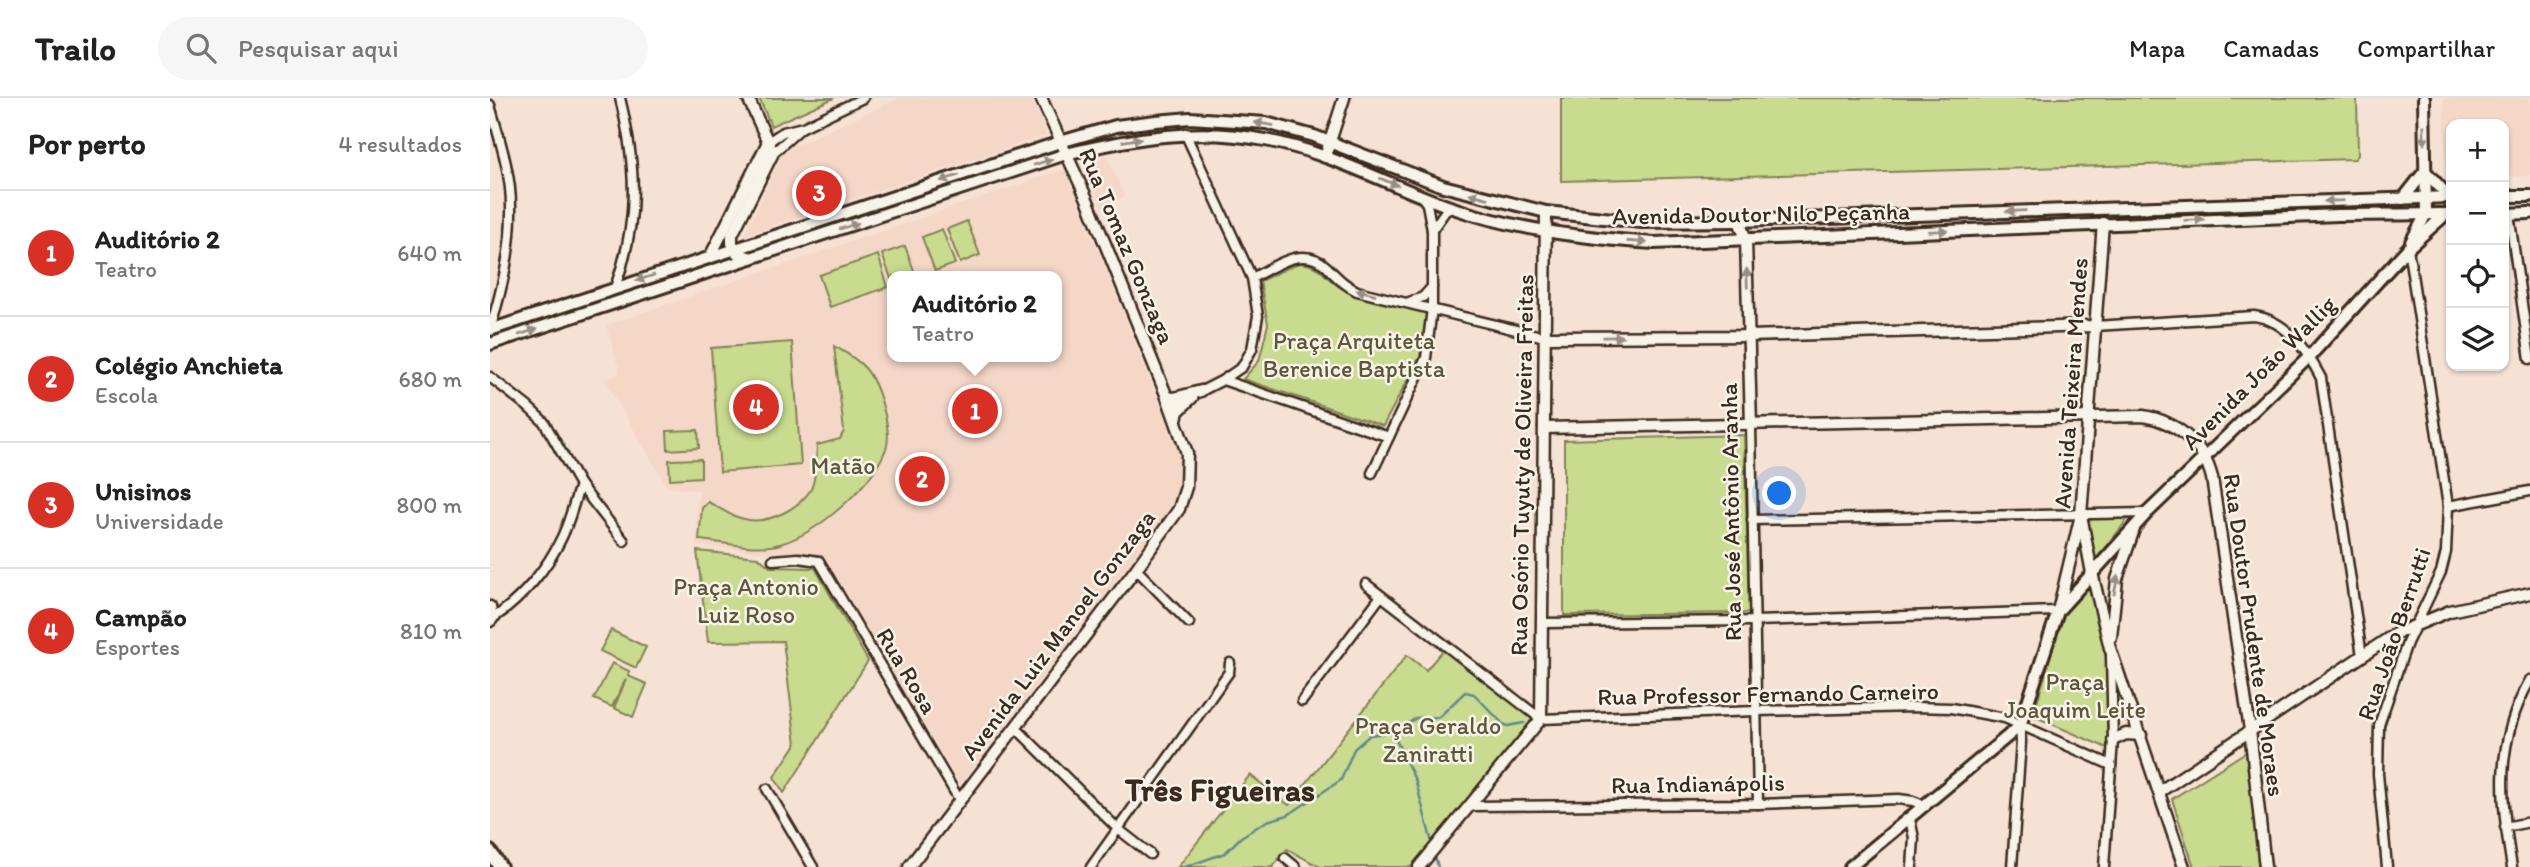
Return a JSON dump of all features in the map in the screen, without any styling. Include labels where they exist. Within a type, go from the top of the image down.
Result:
[{"type":"main road","name":"Avenida João Wallig","points":[[2408,248],[2426,214],[2424,98]]},
{"type":"main road","name":"Avenida Doutor Nilo Peçanha","points":[[490,330],[1060,142],[1116,126],[1190,118],[1266,123],[1330,142],[1443,186],[1546,212],[1642,222],[2446,198]]},
{"type":"main road","name":"Avenida Doutor Nilo Peçanha","points":[[490,344],[1066,154],[1122,141],[1185,133],[1265,140],[1325,157],[1494,221],[1545,231],[1654,243],[2102,223],[2446,214]]},
{"type":"main road","points":[[2403,199],[2425,171],[2446,193]]},
{"type":"main road","points":[[2509,196],[2530,196]]},
{"type":"main road","points":[[2102,223],[2125,208]]},
{"type":"main road","points":[[2509,214],[2530,213]]},
{"type":"main road","points":[[2413,214],[2414,236]]},
{"type":"main road","name":"Avenida João Wallig","points":[[2058,611],[2147,513],[2309,356],[2408,248],[2446,216]]},
{"type":"main road","points":[[1850,867],[1910,820],[2020,726],[2058,611]]},
{"type":"main road","points":[[490,852],[500,867]]},
{"type":"street","points":[[615,288],[625,262],[634,213],[633,164],[620,98]]},
{"type":"street","points":[[748,98],[772,153]]},
{"type":"street","points":[[710,257],[768,142],[783,132],[803,127],[863,98]]},
{"type":"street","name":"Rua Tomaz Gonzaga","points":[[1041,98],[1087,199],[1172,411]]},
{"type":"street","points":[[1325,157],[1344,98]]},
{"type":"street","points":[[490,105],[506,162],[511,205],[509,247],[490,330]]},
{"type":"street","points":[[752,258],[742,256],[734,249],[732,235],[772,153],[803,127]]},
{"type":"street","points":[[1172,411],[1178,403],[1242,367],[1255,340],[1258,316],[1252,278],[1185,133]]},
{"type":"street","points":[[1372,473],[1426,358],[1432,308],[1432,230],[1427,204],[1421,195]]},
{"type":"street","points":[[740,197],[743,211]]},
{"type":"street","points":[[1432,230],[1449,206]]},
{"type":"street","name":"Rua Osório Tuyuty de Oliveira Freitas","points":[[1541,719],[1546,212]]},
{"type":"street","name":"Rua José Antônio Aranha","points":[[1739,221],[1746,239],[1758,804]]},
{"type":"street","name":"Avenida Teixeira Mendes","points":[[2102,223],[2081,515],[2110,648],[2184,867]]},
{"type":"street","points":[[2509,227],[2530,359]]},
{"type":"street","name":"Rua João Berrutti","points":[[2387,867],[2378,774],[2379,725],[2416,624],[2441,572],[2446,552],[2448,506],[2408,248]]},
{"type":"street","points":[[1252,278],[1292,258],[1308,257],[1321,262],[1349,288],[1545,337],[2095,326],[2265,317],[2282,326],[2309,356],[2322,378],[2362,656]]},
{"type":"street","points":[[1408,303],[1423,297],[1432,287]]},
{"type":"street","points":[[490,377],[544,422],[580,485],[624,541]]},
{"type":"street","points":[[1223,380],[1389,438]]},
{"type":"street","points":[[1167,397],[1174,398],[1200,391]]},
{"type":"street","points":[[1176,423],[1180,412],[1200,391]]},
{"type":"street","name":"Avenida Luiz Manoel Gonzaga","points":[[909,867],[1179,509],[1186,487],[1187,453],[1172,411]]},
{"type":"street","name":"Rua Doutor Prudente de Moraes","points":[[1544,428],[1751,426],[2143,416],[2159,418],[2196,445],[2204,456],[2212,478],[2250,730],[2264,867]]},
{"type":"street","points":[[491,620],[519,598],[540,573],[562,536],[580,485]]},
{"type":"street","points":[[2448,506],[2530,491]]},
{"type":"street","points":[[1752,520],[2147,513]]},
{"type":"street","points":[[1542,623],[1754,621],[2058,611],[2081,515]]},
{"type":"street","points":[[2104,867],[2112,740],[2112,614],[2117,579],[2136,525]]},
{"type":"street","name":"Rua Rosa","points":[[773,560],[798,558],[819,561],[960,801]]},
{"type":"street","points":[[1136,569],[1189,623]]},
{"type":"street","points":[[1366,583],[1541,719],[1419,867]]},
{"type":"street","points":[[2159,792],[2395,634],[2450,611],[2530,593]]},
{"type":"street","points":[[1302,701],[1381,596]]},
{"type":"street","points":[[490,607],[491,620]]},
{"type":"street","points":[[1091,867],[1229,672],[1230,663]]},
{"type":"street","points":[[2512,867],[2505,827],[2502,769],[2515,706],[2530,680]]},
{"type":"street","name":"Rua Professor Fernando Carneiro","points":[[1541,719],[1756,711],[1951,708],[2005,718],[2111,765]]},
{"type":"street","points":[[2012,867],[2020,726]]},
{"type":"street","points":[[1015,727],[1118,829],[1150,854]]},
{"type":"street","points":[[2112,740],[2126,734],[2141,735]]},
{"type":"street","points":[[767,789],[813,867]]},
{"type":"street","name":"Rua Indianápolis","points":[[1469,806],[1758,804],[1899,799],[1926,806]]},
{"type":"street","points":[[1910,820],[1914,838],[1912,867]]},
{"type":"street","points":[[2505,827],[2530,822]]},
{"type":"street","points":[[1285,858],[1296,867]]},
{"type":"shaded area","points":[[900,98],[1031,98],[1047,135],[744,235],[784,150]]},
{"type":"shaded area","points":[[2444,98],[2530,98],[2530,176],[2509,177],[2509,119],[2446,119],[2446,178]]},
{"type":"shaded area","points":[[1107,155],[1125,197],[1102,207],[1083,163]]},
{"type":"shaded area","points":[[1065,169],[1178,449],[1182,471],[1174,505],[960,785],[825,558],[696,546],[698,490],[668,488],[604,380],[620,373],[606,325]]},
{"type":"green space","points":[[759,98],[834,98],[771,126]]},
{"type":"green space","points":[[1561,98],[2357,98],[2358,155],[2355,159],[1561,181]]},
{"type":"green space","points":[[967,221],[980,255],[960,263],[947,229]]},
{"type":"green space","points":[[942,229],[955,264],[935,271],[922,237]]},
{"type":"green space","points":[[905,246],[914,271],[888,271],[882,254]]},
{"type":"green space","points":[[878,255],[887,287],[830,307],[819,275]]},
{"type":"green space","name":"Praça Arquiteta Berenice Baptista","points":[[1298,263],[1312,265],[1338,286],[1358,296],[1427,312],[1420,357],[1383,426],[1243,379],[1259,361],[1268,324],[1260,281]]},
{"type":"green space","points":[[792,342],[801,465],[720,472],[711,348]]},
{"type":"green space","name":"Matão","points":[[834,346],[865,368],[875,384],[886,419],[888,441],[879,464],[842,507],[795,538],[771,546],[699,540],[702,508],[708,502],[738,517],[749,520],[766,519],[792,508],[811,489],[817,445],[840,439],[844,431]]},
{"type":"green space","points":[[698,430],[699,448],[668,450],[667,431]]},
{"type":"green space","points":[[1744,435],[1749,613],[1564,615],[1564,440]]},
{"type":"green space","points":[[701,459],[701,477],[670,479],[669,460]]},
{"type":"green space","points":[[2129,517],[2092,566],[2087,518]]},
{"type":"green space","name":"Praça Antonio Luiz Roso","points":[[697,551],[758,557],[770,567],[815,568],[868,661],[784,793],[774,777],[796,744],[783,641],[708,642]]},
{"type":"green space","name":"Praça Joaquim Leite","points":[[2089,584],[2110,656],[2107,748],[2033,716],[2062,617]]},
{"type":"green space","points":[[611,630],[646,647],[636,668],[600,651]]},
{"type":"green space","name":"Praça Geraldo Zaniratti","points":[[1443,650],[1535,719],[1411,867],[1320,867],[1287,849],[1273,867],[1178,867],[1250,775],[1289,805],[1407,655],[1426,670]]},
{"type":"green space","points":[[612,663],[629,671],[628,676],[647,684],[633,717],[614,708],[626,679],[612,707],[594,699]]},
{"type":"green space","points":[[2249,750],[2259,867],[2194,867],[2172,799]]},
{"type":"waterway","points":[[1433,847],[1416,782],[1397,742],[1396,732],[1416,718],[1439,717],[1465,692],[1474,694],[1503,724],[1508,726],[1524,723]]},
{"type":"waterway","points":[[1185,867],[1225,853],[1241,837],[1267,821],[1288,815],[1341,780],[1354,749],[1370,735],[1396,732]]},
{"type":"waterway","points":[[1434,853],[1438,867]]},
{"type":"place","name":"Unisinos","points":[[819,193]]},
{"type":"place","name":"Campão","points":[[756,407]]},
{"type":"place","name":"Auditório 2","points":[[975,411]]},
{"type":"place","name":"Colégio Anchieta","points":[[922,479]]},
{"type":"district","name":"Três Figueiras","points":[[1220,790]]}]
